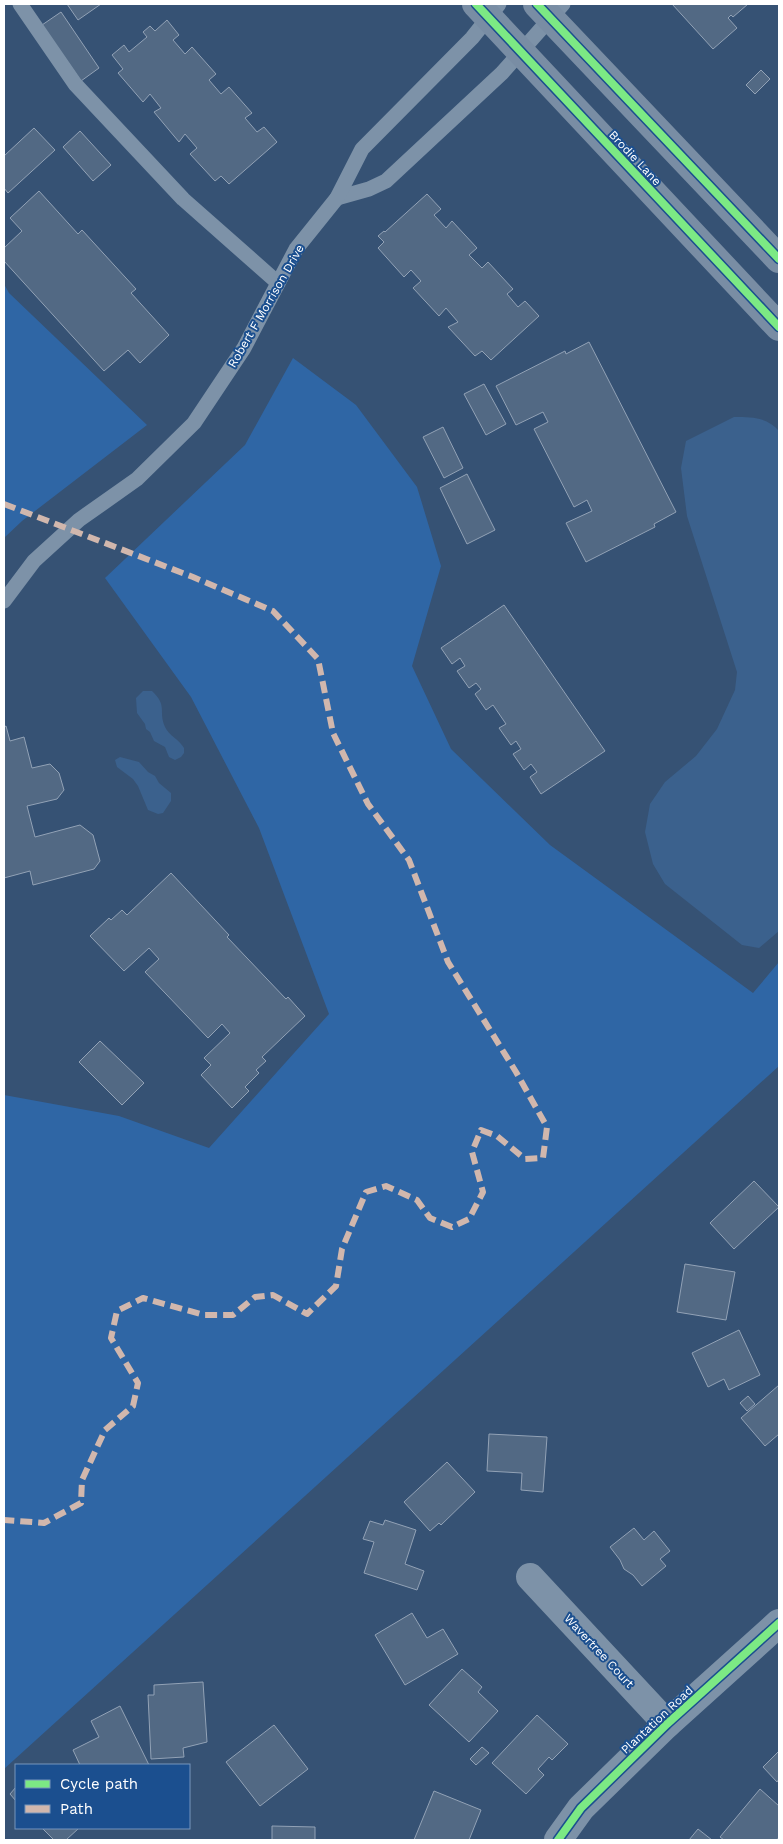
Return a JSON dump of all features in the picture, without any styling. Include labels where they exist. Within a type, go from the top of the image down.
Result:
[{"type":"main road","name":"Brodie Lane","points":[[487,8],[520,52],[779,327]]},
{"type":"main road","points":[[550,8],[779,259]]},
{"type":"street","name":"Wavertree Court","points":[[530,1577],[668,1724]]},
{"type":"street","name":"Plantation Road","points":[[558,1840],[581,1808],[668,1724],[779,1623]]},
{"type":"lane","points":[[20,4],[75,84],[183,198],[278,283]]},
{"type":"lane","name":"Robert F Morrison Drive","points":[[4,602],[34,561],[79,520],[137,478],[194,423],[244,348],[296,249],[337,198],[362,149],[472,38],[487,8]]},
{"type":"lane","points":[[337,198],[369,189],[386,181],[502,73],[520,52],[550,8]]},
{"type":"shaded area","points":[[4,284],[9,293],[147,425],[22,521],[4,538]]},
{"type":"shaded area","points":[[293,358],[356,405],[417,487],[441,566],[412,666],[451,749],[550,845],[753,993],[779,962],[779,1066],[4,1769],[4,1095],[119,1116],[209,1148],[329,1014],[259,828],[191,697],[105,578],[245,445]]},
{"type":"shaded area","points":[[734,417],[764,420],[779,431],[779,931],[759,948],[742,945],[665,884],[653,864],[645,832],[650,804],[665,782],[696,756],[717,729],[735,690],[737,672],[687,516],[681,468],[686,441]]},
{"type":"shaded area","points":[[143,691],[152,691],[160,701],[165,727],[184,748],[184,753],[181,757],[175,760],[169,757],[165,747],[154,741],[150,732],[146,729],[145,724],[137,713],[136,698]]},
{"type":"shaded area","points":[[120,757],[139,762],[171,793],[171,801],[163,813],[158,814],[148,810],[133,779],[117,767],[115,760]]},
{"type":"building","points":[[67,4],[101,4],[78,20]]},
{"type":"building","points":[[672,4],[748,4],[733,17],[731,15],[728,18],[737,28],[713,49]]},
{"type":"building","points":[[61,12],[99,68],[81,81],[42,25]]},
{"type":"building","points":[[167,20],[179,35],[173,40],[185,54],[192,47],[216,74],[209,80],[221,94],[229,87],[252,113],[245,118],[257,132],[264,127],[277,142],[229,184],[221,176],[215,181],[190,154],[197,148],[185,134],[179,142],[154,112],[161,108],[150,94],[143,102],[118,73],[123,69],[112,55],[124,45],[129,52],[147,37],[143,32],[150,26],[155,31]]},
{"type":"building","points":[[761,70],[770,79],[755,94],[746,85]]},
{"type":"building","points":[[34,128],[55,150],[8,193],[4,188],[4,156]]},
{"type":"building","points":[[80,131],[111,165],[93,181],[63,147]]},
{"type":"building","points":[[39,191],[78,234],[82,230],[136,289],[131,293],[169,335],[140,363],[128,350],[104,371],[4,261],[4,248],[22,231],[10,218]]},
{"type":"building","points":[[427,194],[441,209],[434,215],[446,228],[452,221],[477,248],[469,255],[482,268],[488,262],[513,289],[507,294],[518,307],[525,301],[539,316],[491,360],[482,351],[475,356],[448,327],[458,322],[446,308],[439,316],[413,288],[421,281],[411,270],[404,277],[378,248],[384,242],[378,236],[385,232]]},
{"type":"building","points":[[589,342],[676,512],[654,524],[655,527],[586,562],[566,523],[592,511],[587,500],[574,507],[534,429],[548,422],[543,412],[516,425],[496,386],[565,351],[566,354]]},
{"type":"building","points":[[484,384],[506,424],[486,435],[464,394]]},
{"type":"building","points":[[443,427],[463,468],[444,478],[423,437]]},
{"type":"building","points":[[467,474],[495,530],[467,544],[440,488]]},
{"type":"building","points":[[504,605],[605,751],[541,794],[530,777],[537,772],[531,764],[524,770],[513,754],[521,749],[516,741],[511,745],[499,728],[506,724],[493,705],[486,710],[475,694],[481,689],[476,683],[469,688],[457,671],[465,666],[460,658],[452,664],[441,648]]},
{"type":"building","points":[[6,726],[10,741],[24,737],[32,768],[50,764],[59,773],[64,790],[57,799],[27,806],[35,837],[80,825],[93,835],[100,861],[94,869],[33,885],[30,871],[4,878],[4,727]]},
{"type":"building","points":[[171,873],[229,935],[227,937],[286,999],[288,997],[305,1016],[262,1057],[266,1061],[256,1070],[259,1073],[245,1087],[249,1091],[232,1108],[201,1075],[211,1065],[204,1058],[230,1033],[222,1024],[208,1038],[145,972],[159,959],[149,948],[124,971],[90,936],[109,918],[111,920],[122,910],[127,915]]},
{"type":"building","points":[[100,1041],[144,1083],[122,1105],[79,1062]]},
{"type":"building","points":[[754,1181],[779,1207],[734,1249],[710,1223]]},
{"type":"building","points":[[685,1264],[735,1272],[726,1320],[677,1312]]},
{"type":"building","points":[[739,1330],[760,1375],[729,1390],[724,1379],[708,1387],[692,1353]]},
{"type":"building","points":[[779,1385],[779,1434],[765,1446],[741,1418]]},
{"type":"building","points":[[748,1396],[755,1404],[747,1411],[740,1403]]},
{"type":"building","points":[[489,1434],[547,1437],[543,1492],[521,1490],[522,1473],[487,1471]]},
{"type":"building","points":[[447,1462],[475,1492],[441,1525],[439,1523],[430,1531],[404,1502]]},
{"type":"building","points":[[385,1520],[416,1530],[405,1564],[424,1571],[417,1590],[364,1573],[374,1542],[363,1539],[370,1521],[383,1525]]},
{"type":"building","points":[[634,1528],[644,1540],[654,1531],[670,1551],[660,1559],[666,1566],[642,1586],[633,1575],[624,1569],[610,1547]]},
{"type":"building","points":[[412,1613],[427,1638],[443,1629],[458,1654],[405,1685],[375,1635]]},
{"type":"building","points":[[462,1669],[482,1687],[478,1692],[498,1711],[469,1742],[429,1705]]},
{"type":"building","points":[[203,1682],[207,1742],[183,1748],[184,1757],[151,1759],[148,1695],[154,1695],[154,1685]]},
{"type":"building","points":[[120,1706],[149,1764],[80,1764],[73,1750],[99,1737],[91,1721]]},
{"type":"building","points":[[537,1715],[568,1744],[552,1760],[549,1757],[538,1769],[544,1775],[526,1794],[492,1763]]},
{"type":"building","points":[[274,1725],[308,1769],[260,1806],[226,1762]]},
{"type":"building","points":[[482,1747],[489,1753],[476,1765],[470,1759]]},
{"type":"building","points":[[779,1751],[779,1779],[777,1782],[763,1767]]},
{"type":"building","points":[[15,1788],[15,1800],[10,1794]]},
{"type":"building","points":[[760,1789],[779,1806],[779,1837],[777,1840],[724,1840],[720,1837]]},
{"type":"building","points":[[434,1791],[481,1810],[469,1840],[414,1840]]},
{"type":"building","points":[[272,1826],[315,1827],[315,1840],[272,1840]]},
{"type":"building","points":[[43,1829],[78,1829],[66,1840],[54,1840]]},
{"type":"building","points":[[698,1829],[712,1840],[689,1840]]},
{"type":"marked path","points":[[4,504],[193,577],[273,611],[318,659],[333,733],[368,804],[409,860],[448,962],[516,1072],[547,1127],[543,1158],[525,1159],[497,1136],[481,1130],[472,1152],[483,1192],[469,1219],[452,1227],[430,1218],[417,1200],[386,1186],[366,1192],[342,1249],[336,1286],[307,1314],[273,1295],[255,1297],[233,1315],[204,1315],[143,1298],[117,1311],[111,1338],[138,1383],[133,1406],[105,1430],[82,1480],[81,1503],[44,1523],[4,1520]]},
{"type":"cycle path","points":[[476,4],[779,327]]},
{"type":"cycle path","points":[[537,4],[779,259]]},
{"type":"cycle path","points":[[558,1840],[581,1808],[667,1724],[779,1623]]}]
